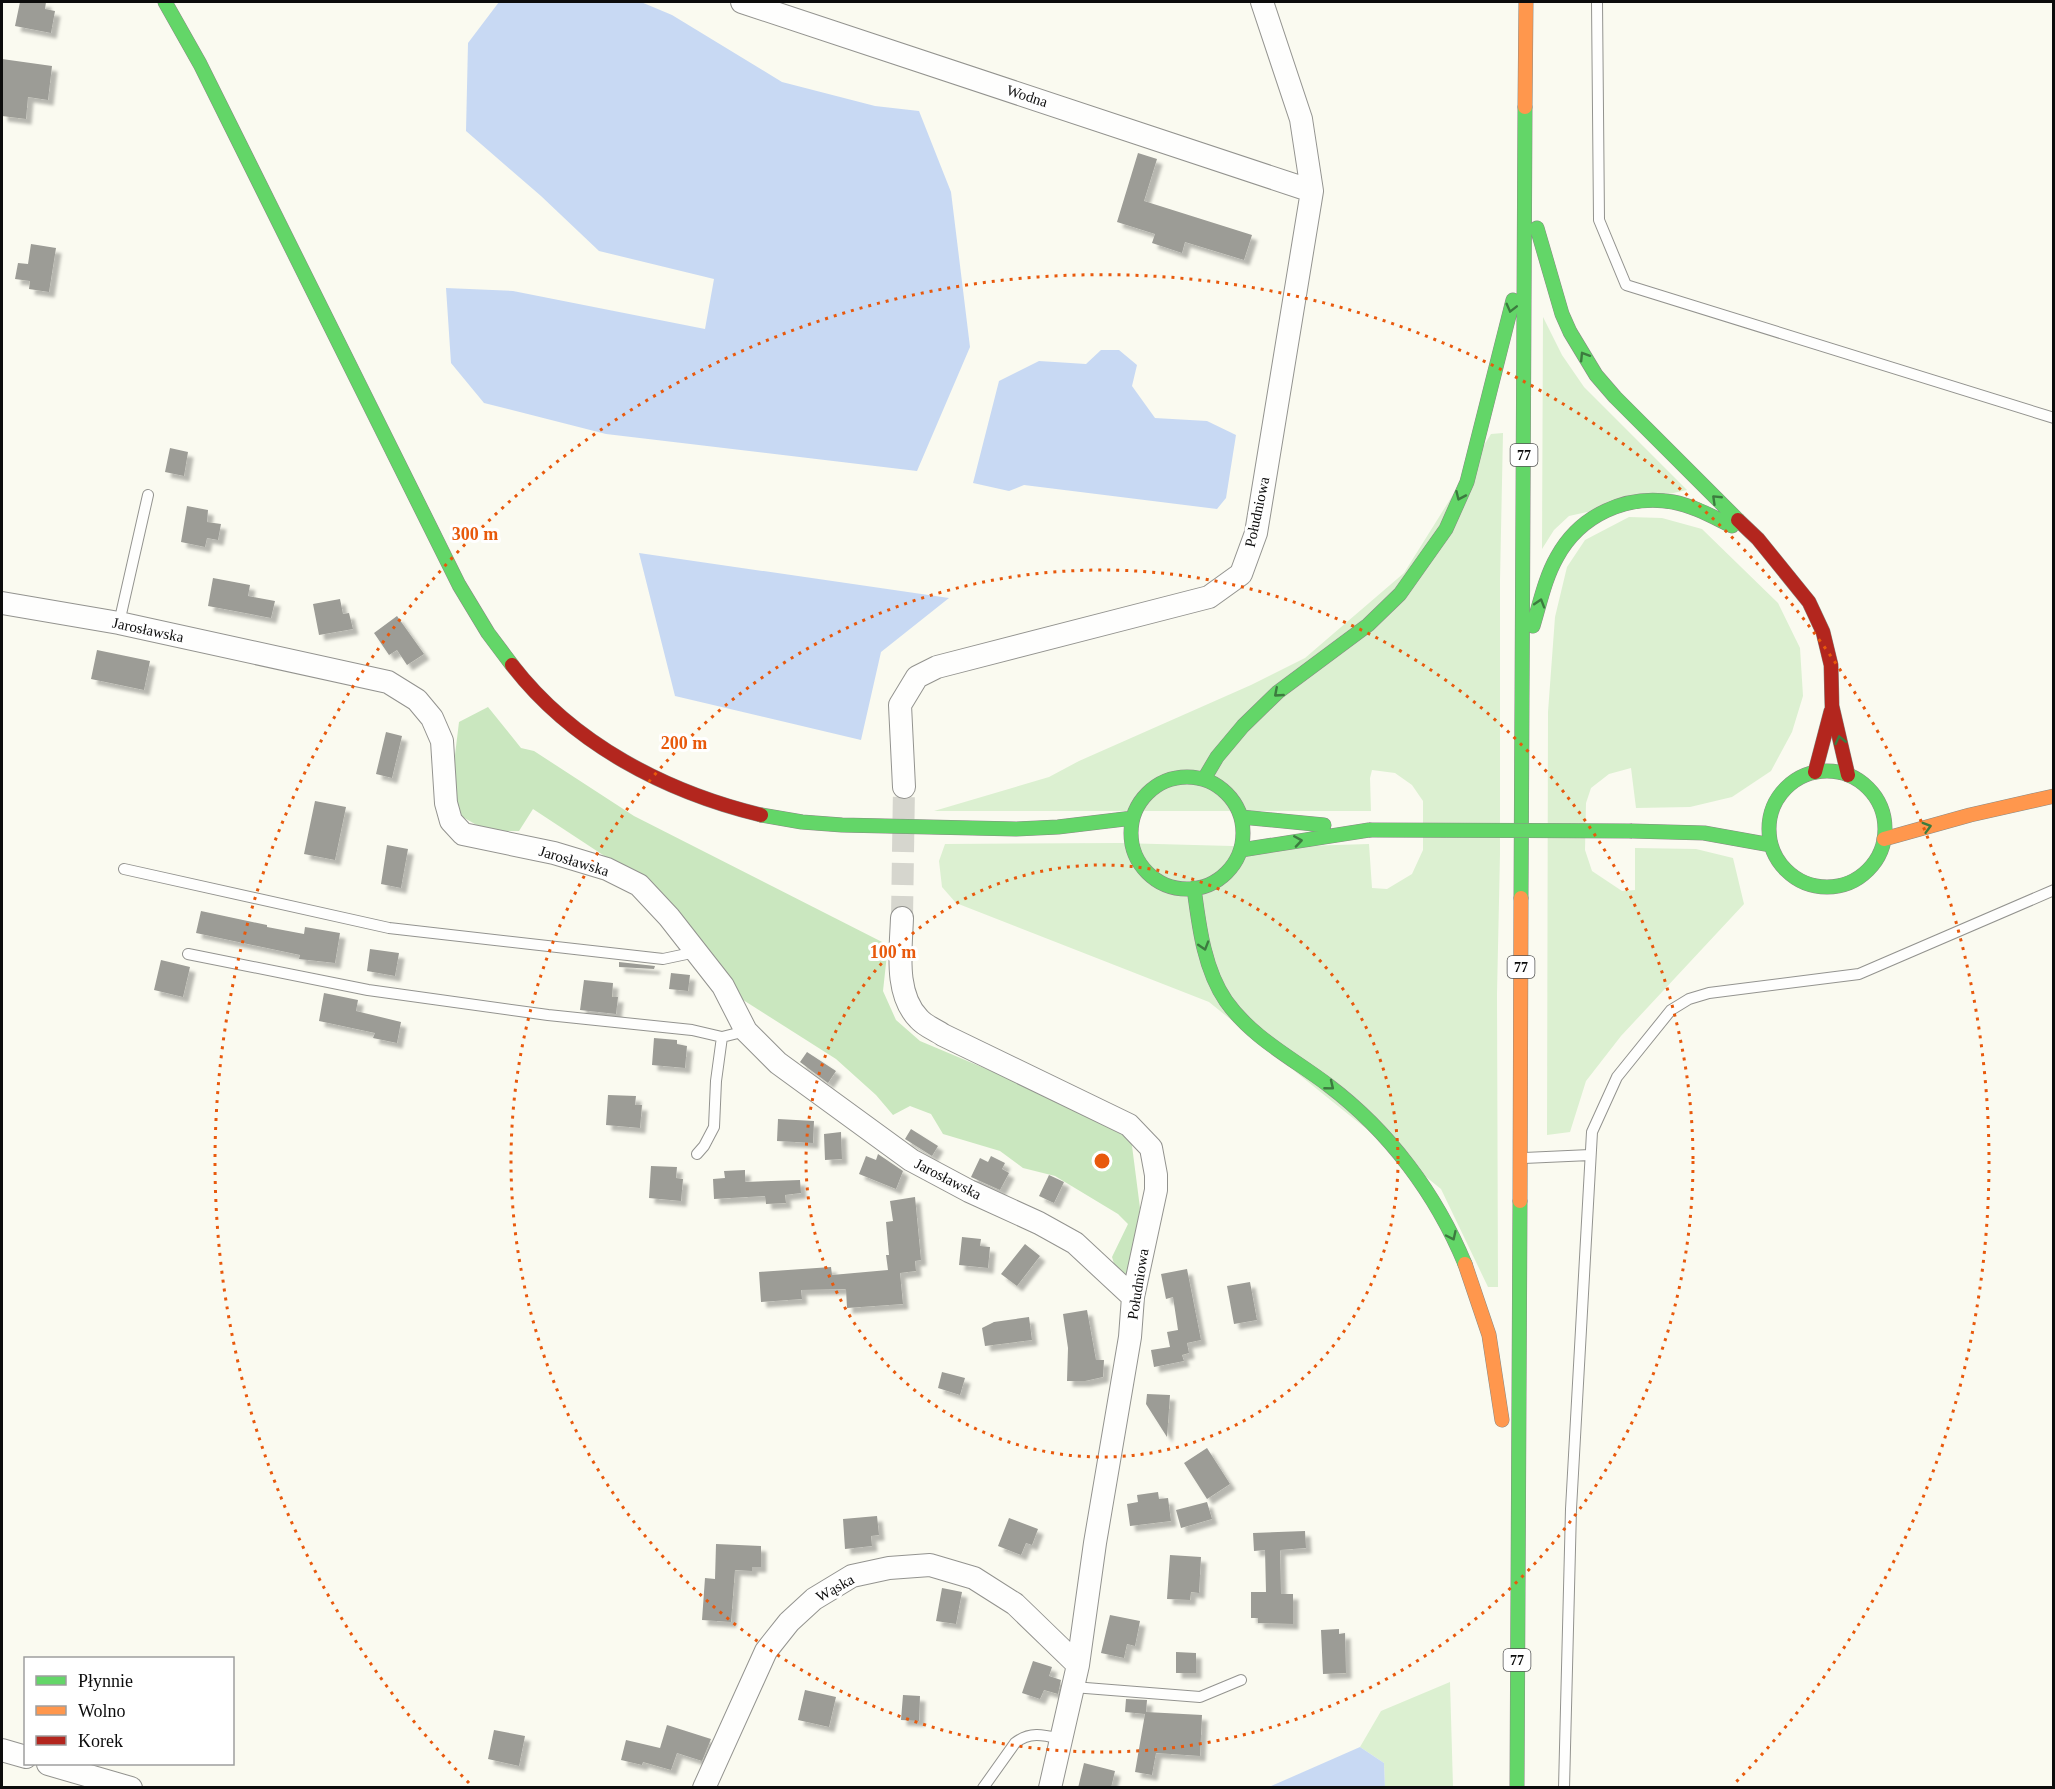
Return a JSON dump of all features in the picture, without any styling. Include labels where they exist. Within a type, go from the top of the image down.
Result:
[{"type":"main road","points":[[165,2],[200,64],[459,585],[493,640],[524,679],[552,707],[597,744],[646,774],[695,796],[760,816],[834,826],[1047,828],[1133,818]]},
{"type":"main road","name":"77","points":[[1517,1788],[1526,2]]},
{"type":"main road","points":[[1525,180],[1550,278],[1562,314],[1596,375],[1696,479],[1758,539],[1809,602],[1823,632],[1831,666],[1832,706],[1848,775]]},
{"type":"main road","points":[[1204,779],[1216,757],[1271,699],[1324,656],[1368,625],[1400,594],[1446,529],[1467,482],[1525,251]]},
{"type":"main road","points":[[1523,659],[1550,570],[1557,555],[1577,530],[1604,511],[1636,501],[1671,501],[1704,512],[1758,539]]},
{"type":"main road","points":[[1815,772],[1832,706]]},
{"type":"main road","points":[[1831,771],[1848,775],[1862,783],[1887,809],[1884,839],[1878,857],[1866,872],[1850,883],[1831,887],[1811,885],[1794,876],[1780,863],[1772,845],[1766,815],[1787,787],[1800,778],[1815,772],[1831,771]]},
{"type":"main road","points":[[1181,777],[1204,779],[1223,790],[1237,807],[1241,817],[1243,833],[1241,850],[1232,867],[1218,880],[1194,888],[1178,888],[1162,883],[1149,874],[1127,845],[1133,818],[1143,798],[1160,783],[1181,777]]},
{"type":"main road","points":[[1884,839],[1970,815],[2054,796]]},
{"type":"main road","points":[[1926,812],[1970,815]]},
{"type":"main road","points":[[1241,817],[1369,830],[1704,833],[1772,845]]},
{"type":"main road","points":[[1704,833],[1738,823]]},
{"type":"main road","points":[[1047,828],[1090,837]]},
{"type":"main road","points":[[1241,850],[1369,830]]},
{"type":"main road","points":[[1194,888],[1200,933],[1212,972],[1225,999],[1246,1025],[1346,1099],[1384,1136],[1418,1177],[1449,1230],[1475,1289],[1489,1335],[1518,1533]]},
{"type":"street","name":"Wodna","points":[[742,2],[1312,191]]},
{"type":"street","name":"Południowa","points":[[904,788],[900,705],[917,677],[937,667],[1209,597],[1241,574],[1256,533],[1312,191],[1301,119],[1262,2]]},
{"type":"street","name":"Jarosławska","points":[[2,603],[118,623],[388,682],[417,700],[432,718],[442,741],[446,803],[451,821],[464,834],[554,853],[607,869],[639,885],[669,917],[723,986],[746,1031],[777,1063],[911,1160],[969,1191],[1040,1223],[1075,1243],[1133,1297]]},
{"type":"street","name":"Południowa","points":[[902,918],[900,967],[906,999],[919,1019],[943,1035],[1129,1125],[1151,1149],[1156,1175],[1156,1190],[1133,1297],[1130,1336],[1075,1676],[1050,1788]]},
{"type":"street","name":"Wąska","points":[[704,1788],[766,1652],[789,1622],[814,1599],[852,1576],[889,1568],[930,1565],[974,1578],[1015,1604],[1075,1676]]},
{"type":"street","points":[[2,1750],[24,1756]]},
{"type":"street","points":[[51,1765],[131,1788]]},
{"type":"lane","points":[[1597,2],[1599,220],[1626,285],[2054,418]]},
{"type":"lane","points":[[118,623],[148,495]]},
{"type":"lane","points":[[124,869],[390,928],[663,959],[697,952]]},
{"type":"lane","points":[[1564,1788],[1571,1509],[1590,1155],[1592,1132],[1617,1077],[1671,1010],[1689,999],[1709,993],[1859,974],[2054,890]]},
{"type":"lane","points":[[189,954],[368,990],[548,1015],[692,1030],[722,1037],[746,1031]]},
{"type":"lane","points":[[697,1154],[714,1127],[716,1081],[722,1037]]},
{"type":"lane","points":[[1520,1158],[1590,1155]]},
{"type":"lane","points":[[1075,1676],[1200,1697],[1240,1680]]},
{"type":"lane","points":[[983,1788],[1021,1738],[1035,1733],[1061,1739]]},
{"type":"green space","points":[[1543,317],[1562,355],[1584,387],[1687,490],[1569,516],[1554,530],[1542,549]]},
{"type":"green space","points":[[1503,433],[1497,994],[1498,1287],[1488,1287],[1441,1189],[1209,1002],[956,903],[942,887],[939,861],[945,844],[1120,843],[1269,847],[1369,844],[1372,888],[1387,889],[1412,874],[1423,850],[1423,801],[1412,785],[1395,773],[1372,770],[1370,778],[1371,811],[934,811],[1049,777],[1079,761],[1251,685],[1305,658],[1404,573],[1491,434]]},
{"type":"green space","points":[[1629,517],[1662,518],[1702,529],[1778,603],[1800,648],[1803,696],[1792,732],[1771,771],[1732,797],[1690,807],[1636,808],[1631,768],[1609,774],[1591,788],[1586,803],[1585,850],[1592,871],[1622,891],[1635,890],[1635,848],[1696,849],[1733,858],[1744,904],[1621,1036],[1586,1081],[1570,1132],[1547,1135],[1548,712],[1555,617],[1567,567],[1585,540]]},
{"type":"green space","points":[[488,707],[521,748],[534,751],[634,816],[888,945],[883,991],[896,1020],[920,1041],[1091,1113],[1131,1138],[1140,1208],[1128,1276],[1116,1270],[1112,1257],[1128,1224],[1118,1214],[1055,1176],[1023,1168],[1000,1151],[943,1134],[931,1114],[910,1106],[893,1115],[876,1095],[836,1059],[740,998],[641,880],[533,809],[519,831],[487,831],[454,812],[455,755],[459,722]]},
{"type":"green space","points":[[1450,1682],[1453,1787],[1385,1787],[1384,1763],[1360,1747],[1381,1711]]},
{"type":"water","points":[[499,2],[641,2],[672,15],[782,82],[875,106],[919,111],[951,192],[970,347],[917,471],[606,434],[484,403],[451,363],[446,288],[513,291],[705,329],[714,279],[599,251],[541,196],[466,131],[468,43]]},
{"type":"water","points":[[1101,350],[1119,350],[1137,365],[1132,386],[1155,418],[1207,421],[1236,435],[1226,498],[1217,509],[1024,485],[1009,491],[973,483],[999,381],[1039,361],[1086,364]]},
{"type":"water","points":[[639,553],[949,598],[881,652],[861,740],[675,696]]},
{"type":"water","points":[[1360,1747],[1384,1763],[1385,1787],[1269,1787]]},
{"type":"building","points":[[20,2],[46,2],[45,9],[55,11],[51,33],[15,26]]},
{"type":"building","points":[[2,59],[52,66],[48,100],[28,97],[26,119],[2,116]]},
{"type":"building","points":[[1138,153],[1157,159],[1144,201],[1252,235],[1244,260],[1185,242],[1182,253],[1152,243],[1155,234],[1117,222]]},
{"type":"building","points":[[31,244],[56,248],[49,292],[29,289],[30,281],[15,279],[18,263],[28,264]]},
{"type":"building","points":[[170,448],[188,452],[184,476],[165,472]]},
{"type":"building","points":[[187,506],[208,510],[207,522],[221,524],[218,540],[207,538],[205,547],[181,542]]},
{"type":"building","points":[[213,578],[250,585],[248,596],[275,601],[271,618],[208,606]]},
{"type":"building","points":[[340,599],[343,614],[349,613],[353,629],[319,635],[313,604]]},
{"type":"building","points":[[397,616],[424,654],[407,665],[397,650],[389,655],[374,633]]},
{"type":"building","points":[[97,650],[150,661],[144,690],[91,679]]},
{"type":"building","points":[[386,732],[402,736],[392,778],[376,774]]},
{"type":"building","points":[[315,801],[346,807],[335,860],[304,854]]},
{"type":"building","points":[[387,845],[408,849],[401,888],[381,884]]},
{"type":"building","points":[[201,911],[304,934],[305,927],[340,933],[335,963],[299,959],[300,955],[196,933]]},
{"type":"building","points":[[370,949],[399,953],[395,976],[367,971]]},
{"type":"building","points":[[161,960],[190,967],[183,997],[154,990]]},
{"type":"building","points":[[619,962],[655,966],[654,969],[619,967]]},
{"type":"building","points":[[671,973],[690,975],[688,991],[669,989]]},
{"type":"building","points":[[584,980],[613,983],[612,997],[618,997],[616,1014],[580,1010]]},
{"type":"building","points":[[324,993],[358,1000],[356,1011],[401,1022],[397,1043],[373,1038],[375,1033],[319,1021]]},
{"type":"building","points":[[654,1038],[677,1040],[677,1044],[687,1046],[685,1068],[652,1065]]},
{"type":"building","points":[[807,1052],[836,1071],[828,1083],[800,1062]]},
{"type":"building","points":[[608,1095],[636,1096],[635,1105],[642,1105],[640,1128],[606,1125]]},
{"type":"building","points":[[778,1119],[814,1121],[813,1143],[777,1141]]},
{"type":"building","points":[[911,1129],[938,1146],[932,1156],[905,1139]]},
{"type":"building","points":[[841,1132],[842,1159],[825,1160],[824,1134]]},
{"type":"building","points":[[878,1154],[903,1171],[896,1189],[859,1174],[866,1156],[876,1160]]},
{"type":"building","points":[[991,1156],[1005,1163],[1002,1169],[1009,1173],[1000,1190],[971,1177],[980,1158],[988,1162]]},
{"type":"building","points":[[651,1166],[677,1167],[676,1178],[683,1179],[681,1201],[649,1198]]},
{"type":"building","points":[[745,1170],[745,1182],[800,1180],[801,1193],[785,1195],[786,1203],[766,1204],[765,1196],[714,1199],[713,1179],[725,1178],[724,1171]]},
{"type":"building","points":[[1049,1175],[1064,1182],[1054,1203],[1039,1196]]},
{"type":"building","points":[[915,1197],[921,1260],[915,1261],[916,1271],[900,1273],[903,1304],[847,1308],[846,1289],[801,1290],[802,1299],[761,1302],[759,1272],[831,1267],[832,1275],[888,1270],[886,1222],[893,1221],[890,1201]]},
{"type":"building","points":[[962,1237],[981,1239],[980,1246],[990,1247],[988,1268],[959,1265]]},
{"type":"building","points":[[1025,1244],[1040,1256],[1017,1286],[1001,1274]]},
{"type":"building","points":[[1187,1269],[1201,1340],[1187,1343],[1189,1353],[1182,1355],[1184,1361],[1154,1367],[1151,1350],[1170,1347],[1167,1332],[1178,1330],[1173,1297],[1166,1299],[1161,1274]]},
{"type":"building","points":[[1250,1282],[1257,1320],[1234,1324],[1227,1286]]},
{"type":"building","points":[[1087,1310],[1096,1360],[1104,1360],[1103,1377],[1085,1381],[1067,1381],[1068,1348],[1063,1314]]},
{"type":"building","points":[[1029,1317],[1032,1340],[985,1346],[982,1328],[994,1322]]},
{"type":"building","points":[[942,1372],[965,1378],[960,1395],[938,1388]]},
{"type":"building","points":[[1147,1394],[1170,1395],[1167,1437],[1146,1404]]},
{"type":"building","points":[[1207,1448],[1230,1484],[1207,1499],[1184,1463]]},
{"type":"building","points":[[1158,1492],[1159,1499],[1168,1498],[1171,1521],[1130,1526],[1127,1504],[1138,1502],[1137,1495]]},
{"type":"building","points":[[1207,1502],[1212,1519],[1181,1528],[1176,1510]]},
{"type":"building","points":[[877,1516],[879,1535],[871,1536],[872,1546],[845,1549],[843,1519]]},
{"type":"building","points":[[1009,1518],[1038,1529],[1032,1545],[1026,1543],[1021,1555],[998,1546]]},
{"type":"building","points":[[1305,1531],[1306,1548],[1280,1550],[1281,1594],[1293,1594],[1293,1624],[1258,1623],[1258,1618],[1251,1618],[1251,1592],[1266,1592],[1265,1550],[1254,1551],[1253,1533]]},
{"type":"building","points":[[716,1544],[761,1546],[761,1567],[752,1567],[752,1571],[735,1570],[731,1622],[702,1620],[705,1578],[715,1579]]},
{"type":"building","points":[[1170,1555],[1201,1557],[1199,1593],[1191,1592],[1190,1600],[1167,1599]]},
{"type":"building","points":[[942,1588],[962,1592],[956,1624],[936,1621]]},
{"type":"building","points":[[1110,1615],[1140,1621],[1135,1646],[1127,1644],[1124,1658],[1101,1653]]},
{"type":"building","points":[[1339,1629],[1339,1634],[1345,1633],[1346,1673],[1323,1674],[1321,1630]]},
{"type":"building","points":[[1176,1652],[1196,1653],[1196,1673],[1176,1673]]},
{"type":"building","points":[[1033,1661],[1052,1667],[1049,1676],[1061,1680],[1058,1694],[1044,1690],[1040,1699],[1022,1693]]},
{"type":"building","points":[[805,1690],[836,1697],[829,1727],[798,1720]]},
{"type":"building","points":[[903,1695],[920,1696],[919,1721],[901,1720]]},
{"type":"building","points":[[1126,1699],[1147,1700],[1146,1712],[1202,1715],[1200,1756],[1156,1753],[1152,1775],[1135,1772],[1145,1714],[1125,1712]]},
{"type":"building","points":[[667,1725],[711,1739],[702,1761],[677,1753],[671,1770],[643,1762],[642,1765],[621,1760],[626,1740],[660,1748]]},
{"type":"building","points":[[494,1730],[525,1736],[519,1766],[488,1759]]},
{"type":"building","points":[[1084,1763],[1115,1771],[1111,1788],[1078,1788]]},
{"type":"tunnel","points":[[902,918],[904,787]]},
{"type":"traffic: fast","points":[[165,2],[200,64],[459,585],[488,633],[512,665]]},
{"type":"traffic: fast","points":[[1521,898],[1525,107]]},
{"type":"traffic: fast","points":[[1537,228],[1562,314],[1596,375],[1615,397],[1738,520]]},
{"type":"traffic: fast","points":[[1204,779],[1217,757],[1243,726],[1278,692],[1368,625],[1400,594],[1446,529],[1467,482],[1513,300]]},
{"type":"traffic: fast","points":[[1533,626],[1546,582],[1557,557],[1578,530],[1591,519],[1606,511],[1638,501],[1673,502],[1696,509],[1732,526]]},
{"type":"traffic: fast","points":[[1827,771],[1849,776],[1868,788],[1880,807],[1885,829],[1880,851],[1868,870],[1849,882],[1827,887],[1805,882],[1786,870],[1774,851],[1769,829],[1774,807],[1786,788],[1805,776],[1827,771]]},
{"type":"traffic: fast","points":[[1187,777],[1208,782],[1226,794],[1238,812],[1243,833],[1238,854],[1226,872],[1208,884],[1187,889],[1166,884],[1148,872],[1136,854],[1131,833],[1136,812],[1148,794],[1166,782],[1187,777]]},
{"type":"traffic: fast","points":[[761,815],[802,822],[842,825],[1016,829],[1058,827],[1133,818]]},
{"type":"traffic: fast","points":[[1241,817],[1324,825]]},
{"type":"traffic: fast","points":[[1241,850],[1369,830]]},
{"type":"traffic: fast","points":[[1369,830],[1632,831]]},
{"type":"traffic: fast","points":[[1632,831],[1704,833],[1771,845]]},
{"type":"traffic: fast","points":[[1194,888],[1208,961],[1212,975],[1226,1001],[1248,1026],[1328,1085],[1391,1143],[1440,1213],[1465,1264]]},
{"type":"traffic: fast","points":[[1517,1788],[1520,1201]]},
{"type":"traffic: slow","points":[[1525,107],[1526,2]]},
{"type":"traffic: slow","points":[[1884,839],[1970,815],[2054,796]]},
{"type":"traffic: slow","points":[[1520,1201],[1521,898]]},
{"type":"traffic: slow","points":[[1465,1264],[1489,1335],[1502,1420]]},
{"type":"traffic: jam","points":[[1738,520],[1758,539],[1809,602],[1823,632],[1831,665],[1832,706],[1848,775]]},
{"type":"traffic: jam","points":[[512,665],[563,719],[624,761],[691,793],[761,815]]},
{"type":"traffic: jam","points":[[1815,772],[1831,711]]}]
